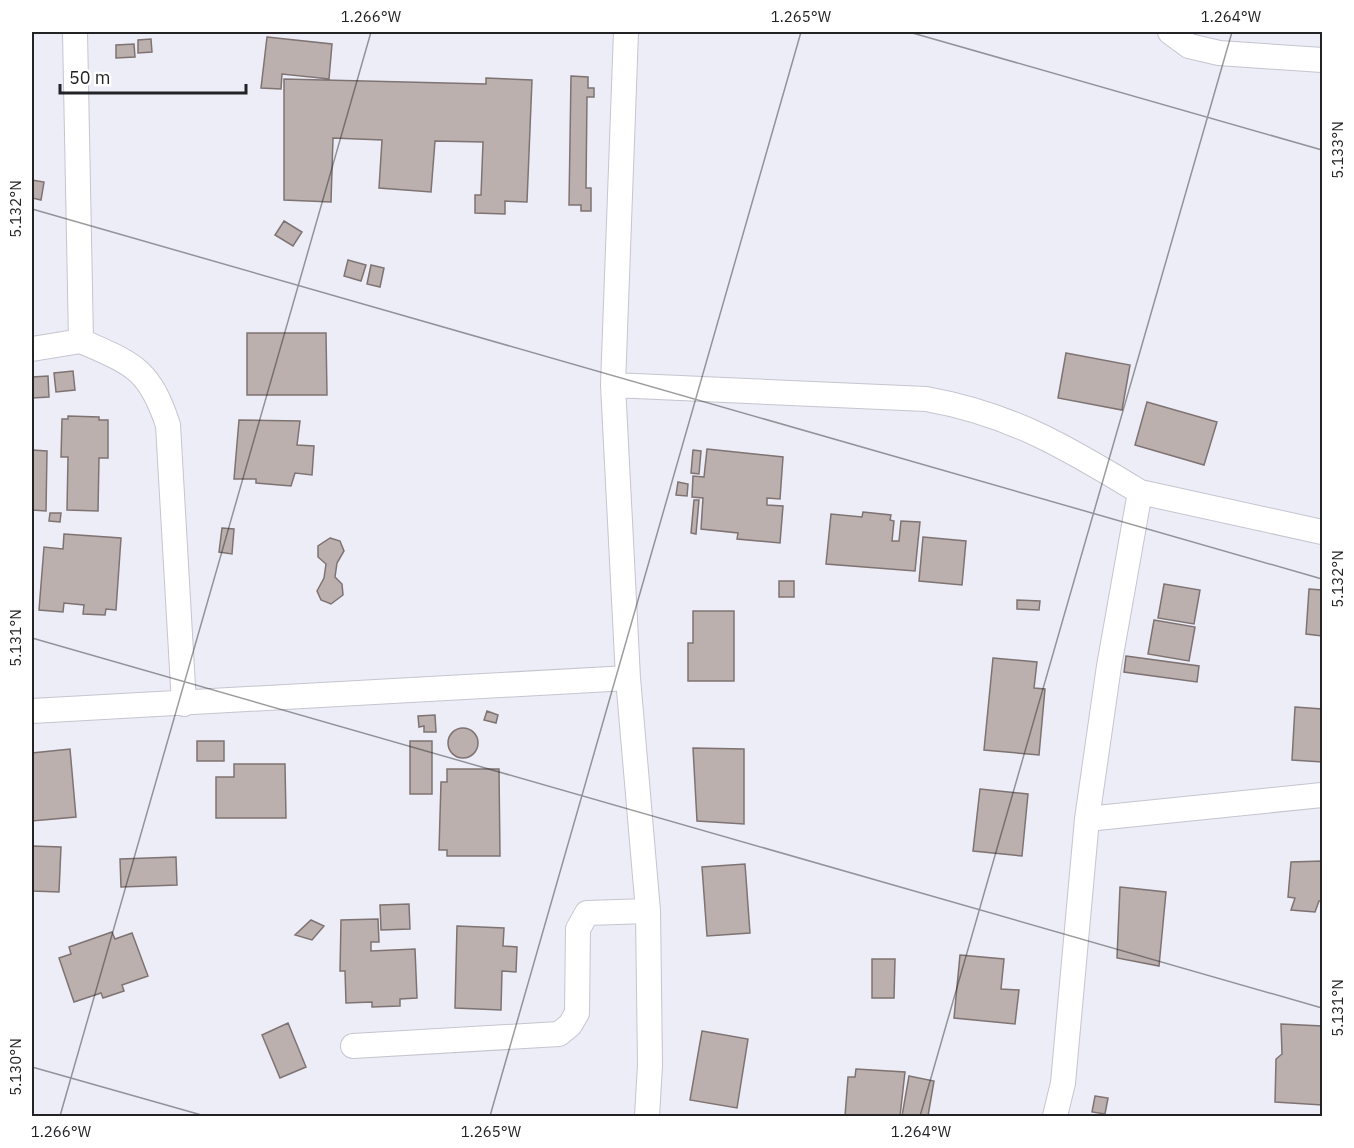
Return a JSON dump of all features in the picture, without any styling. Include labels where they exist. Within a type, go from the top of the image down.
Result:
[{"type":"street","points":[[75,32],[81,341]]},
{"type":"street","points":[[626,32],[613,385],[628,678],[648,911],[650,1065],[647,1116]]},
{"type":"street","points":[[1170,32],[1189,46],[1219,53],[1323,60]]},
{"type":"street","points":[[32,349],[81,341],[128,362],[146,376],[159,398],[168,425],[184,704]]},
{"type":"street","points":[[613,385],[926,399],[958,405],[1022,426],[1058,442],[1140,492],[1323,532]]},
{"type":"street","points":[[1055,1116],[1063,1083],[1087,819],[1109,666],[1140,492]]},
{"type":"street","points":[[32,711],[628,678]]},
{"type":"street","points":[[1087,819],[1323,795]]},
{"type":"street","points":[[353,1046],[559,1034],[570,1026],[577,1013],[578,929],[582,919],[587,913],[648,911]]},
{"type":"building","points":[[267,37],[332,44],[329,79],[282,74],[281,89],[261,88]]},
{"type":"building","points":[[151,39],[152,52],[138,53],[138,40]]},
{"type":"building","points":[[134,44],[135,57],[116,58],[116,45]]},
{"type":"building","points":[[571,76],[588,77],[588,88],[594,88],[594,97],[587,97],[586,188],[591,188],[591,211],[581,211],[581,205],[569,205]]},
{"type":"building","points":[[486,78],[532,80],[527,202],[505,201],[505,214],[475,213],[475,195],[481,195],[483,142],[435,141],[431,192],[379,188],[382,140],[333,138],[331,202],[284,200],[284,79],[486,84]]},
{"type":"building","points":[[32,180],[44,182],[41,200],[32,198]]},
{"type":"building","points":[[284,221],[302,232],[293,246],[275,235]]},
{"type":"building","points":[[348,260],[366,265],[361,281],[344,276]]},
{"type":"building","points":[[371,265],[384,268],[380,287],[367,284]]},
{"type":"building","points":[[247,333],[326,333],[327,395],[247,395]]},
{"type":"building","points":[[1066,353],[1130,365],[1122,410],[1058,398]]},
{"type":"building","points":[[73,371],[75,390],[56,392],[54,373]]},
{"type":"building","points":[[48,376],[49,397],[32,398],[32,377]]},
{"type":"building","points":[[1147,402],[1217,422],[1204,465],[1135,445]]},
{"type":"building","points":[[68,416],[99,417],[99,420],[108,420],[108,458],[99,458],[98,511],[67,510],[68,457],[61,457],[62,419],[68,419]]},
{"type":"building","points":[[239,420],[300,421],[297,445],[314,446],[312,475],[295,473],[291,486],[256,483],[256,479],[234,479]]},
{"type":"building","points":[[707,449],[783,457],[780,499],[767,498],[767,505],[783,506],[780,543],[737,539],[738,533],[701,529],[703,498],[692,497],[693,476],[704,477]]},
{"type":"building","points":[[32,450],[47,451],[46,511],[32,510]]},
{"type":"building","points":[[693,450],[701,451],[699,474],[691,473]]},
{"type":"building","points":[[678,482],[688,484],[687,496],[676,495]]},
{"type":"building","points":[[694,500],[699,500],[696,534],[691,533]]},
{"type":"building","points":[[863,512],[891,515],[890,520],[894,521],[892,541],[899,541],[901,521],[920,522],[915,571],[826,564],[831,514],[862,517]]},
{"type":"building","points":[[50,513],[61,513],[60,522],[49,521]]},
{"type":"building","points":[[222,528],[234,529],[232,554],[219,552]]},
{"type":"building","points":[[64,534],[121,538],[116,610],[106,609],[105,615],[83,614],[84,605],[64,603],[63,612],[39,610],[44,547],[63,549]]},
{"type":"building","points":[[923,537],[966,541],[962,585],[919,581]]},
{"type":"building","points":[[330,538],[340,541],[344,551],[337,563],[335,577],[342,584],[343,595],[331,604],[321,600],[317,591],[324,578],[326,564],[318,557],[318,546]]},
{"type":"building","points":[[779,581],[794,581],[794,597],[779,597]]},
{"type":"building","points":[[1164,584],[1200,590],[1194,624],[1158,618]]},
{"type":"building","points":[[1309,589],[1322,590],[1322,636],[1306,634]]},
{"type":"building","points":[[1017,600],[1040,601],[1039,610],[1017,609]]},
{"type":"building","points":[[693,611],[734,611],[734,681],[688,681],[688,643],[693,643]]},
{"type":"building","points":[[1154,620],[1195,627],[1189,661],[1148,654]]},
{"type":"building","points":[[1126,656],[1199,666],[1197,682],[1124,672]]},
{"type":"building","points":[[993,658],[1037,662],[1034,688],[1045,689],[1039,755],[984,750]]},
{"type":"building","points":[[1295,707],[1322,709],[1322,762],[1292,760]]},
{"type":"building","points":[[487,711],[498,715],[496,723],[484,720]]},
{"type":"building","points":[[435,715],[436,732],[424,732],[424,726],[419,727],[418,716]]},
{"type":"building","points":[[463,728],[474,732],[478,743],[474,754],[463,758],[452,754],[448,743],[452,732]]},
{"type":"building","points":[[197,741],[224,741],[224,761],[197,761]]},
{"type":"building","points":[[410,741],[432,741],[432,794],[410,794]]},
{"type":"building","points":[[693,748],[744,749],[744,824],[697,821]]},
{"type":"building","points":[[70,749],[76,817],[32,821],[32,753]]},
{"type":"building","points":[[234,764],[285,764],[286,818],[216,818],[216,777],[234,777]]},
{"type":"building","points":[[447,769],[499,769],[500,856],[447,856],[447,850],[439,850],[441,782],[447,782]]},
{"type":"building","points":[[980,789],[1028,794],[1022,856],[973,851]]},
{"type":"building","points":[[32,846],[61,847],[59,892],[32,891]]},
{"type":"building","points":[[176,857],[177,885],[121,887],[120,859]]},
{"type":"building","points":[[1322,861],[1322,901],[1319,901],[1315,912],[1291,910],[1295,898],[1288,897],[1291,862]]},
{"type":"building","points":[[745,864],[750,933],[707,936],[702,867]]},
{"type":"building","points":[[1120,887],[1166,892],[1159,966],[1117,958]]},
{"type":"building","points":[[409,904],[410,929],[381,930],[380,905]]},
{"type":"building","points":[[378,919],[379,942],[371,942],[371,951],[415,949],[417,998],[400,999],[400,1006],[372,1007],[372,1002],[346,1003],[345,971],[340,971],[341,920]]},
{"type":"building","points":[[311,920],[324,926],[312,940],[295,935]]},
{"type":"building","points":[[457,926],[504,928],[503,946],[517,947],[516,972],[502,971],[501,1010],[455,1008]]},
{"type":"building","points":[[112,932],[115,939],[132,933],[148,976],[122,985],[124,991],[103,998],[101,993],[74,1002],[59,958],[71,954],[69,947]]},
{"type":"building","points":[[960,955],[1004,959],[1001,989],[1019,990],[1015,1024],[954,1018]]},
{"type":"building","points":[[872,959],[895,959],[894,998],[872,998]]},
{"type":"building","points":[[288,1023],[306,1067],[280,1078],[262,1035]]},
{"type":"building","points":[[1281,1024],[1322,1026],[1322,1105],[1275,1102],[1276,1059],[1282,1054]]},
{"type":"building","points":[[702,1031],[748,1039],[737,1108],[690,1100]]},
{"type":"building","points":[[856,1069],[905,1072],[900,1116],[845,1116],[848,1077],[855,1077]]},
{"type":"building","points":[[909,1076],[934,1081],[928,1116],[902,1116]]},
{"type":"building","points":[[1095,1096],[1108,1098],[1105,1114],[1092,1112]]}]
